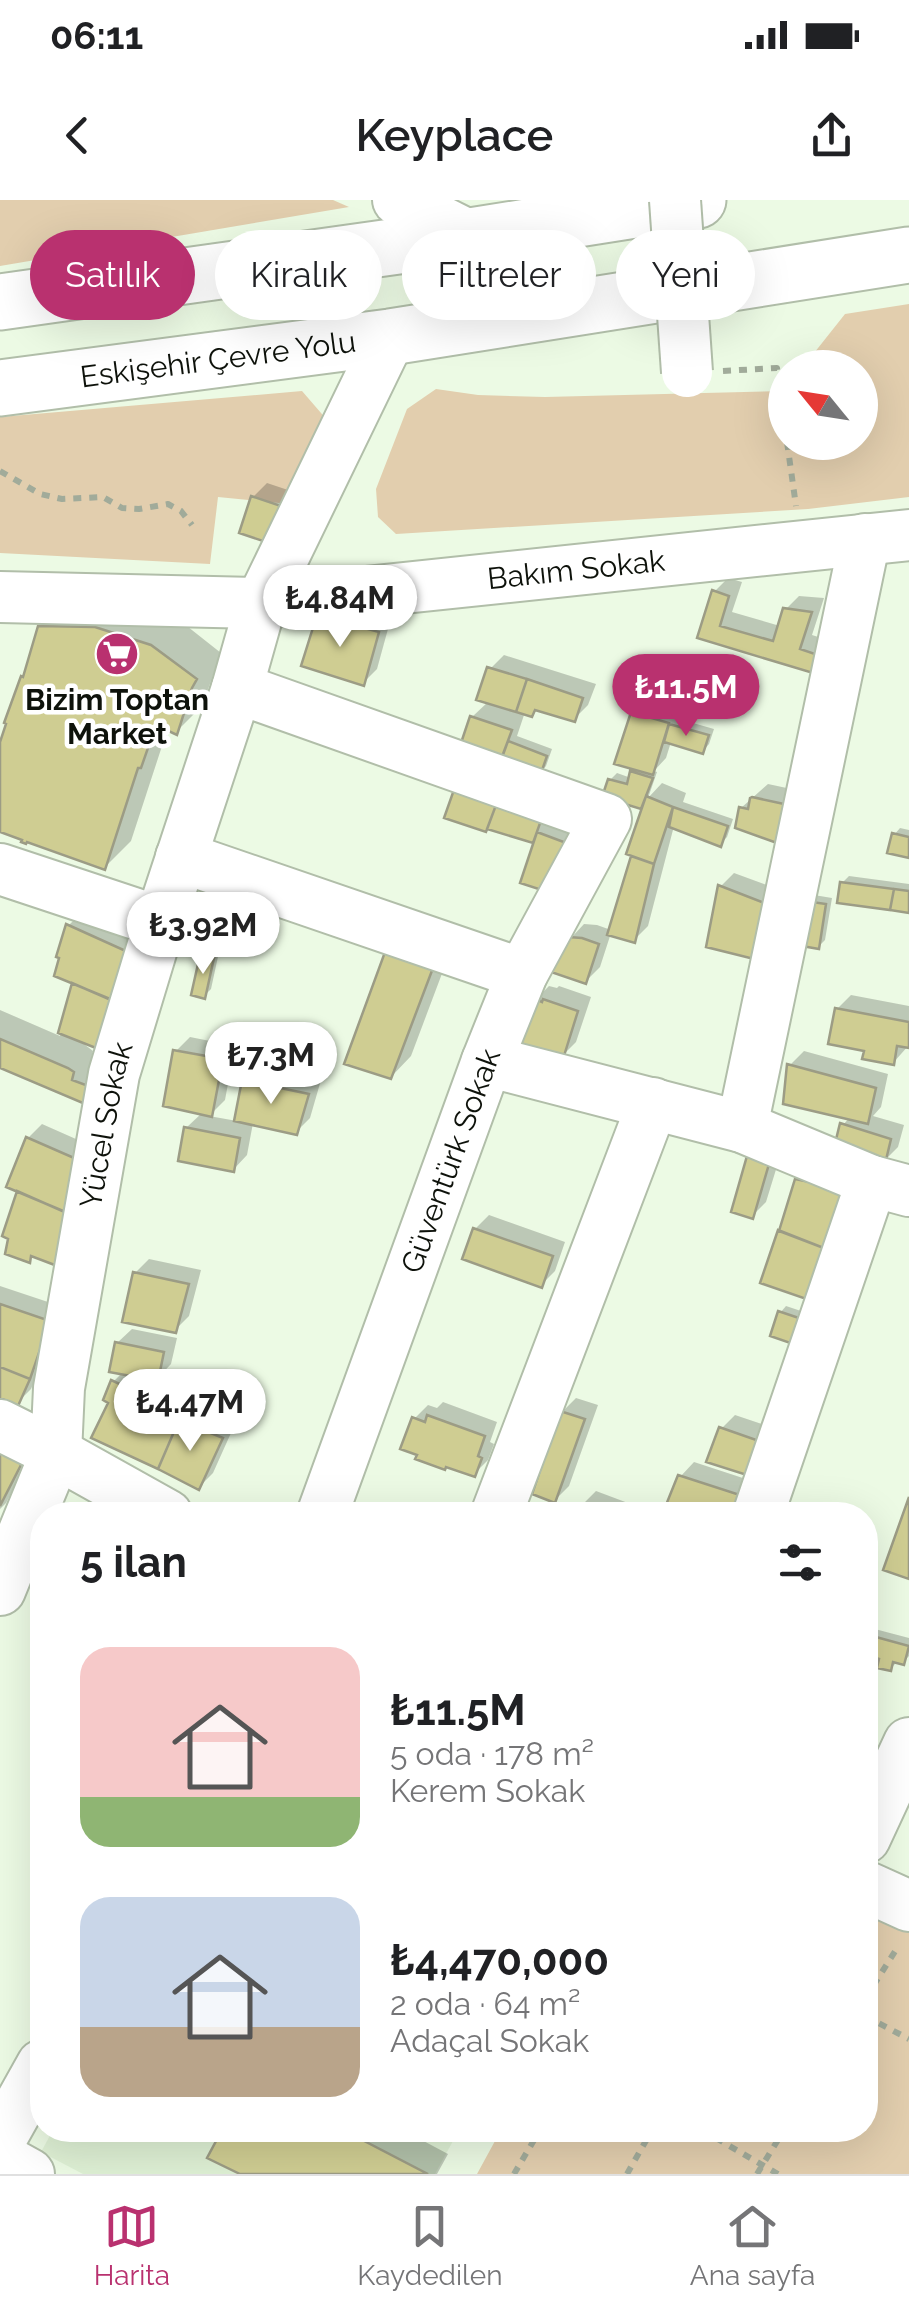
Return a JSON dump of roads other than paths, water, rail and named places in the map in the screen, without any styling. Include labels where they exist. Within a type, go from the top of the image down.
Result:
[{"type":"highway","points":[[508,230],[698,200]]},
{"type":"highway","points":[[0,302],[402,246]]},
{"type":"highway","name":"Eskişehir Çevre Yolu","points":[[0,388],[390,337],[909,255]]},
{"type":"street","points":[[398,200],[458,230]]},
{"type":"street","points":[[675,200],[687,372]]},
{"type":"street","name":"Yücel Sokak","points":[[36,1502],[56,1453],[59,1388],[114,1074],[160,922],[237,688],[260,603],[390,337]]},
{"type":"street","points":[[742,1126],[887,537]]},
{"type":"street","name":"Bakım Sokak","points":[[0,598],[260,603],[887,537]]},
{"type":"street","name":"Güventürk Sokak","points":[[237,688],[606,819],[522,974],[327,1502]]},
{"type":"street","points":[[181,858],[522,974]]},
{"type":"street","points":[[0,869],[160,922]]},
{"type":"street","points":[[487,1061],[742,1126],[890,1186],[763,1502]]},
{"type":"street","points":[[501,1502],[653,1103]]},
{"type":"street","points":[[0,1425],[145,1502]]},
{"type":"street","name":"Yücel Sokak","points":[[0,1590],[30,1517]]},
{"type":"street","points":[[878,1810],[909,1743]]},
{"type":"street","points":[[878,1899],[905,1925]]},
{"type":"street","points":[[0,2140],[30,2086]]},
{"type":"street","points":[[0,2158],[28,2174]]},
{"type":"place","name":"Bizim Toptan Market","points":[[117,654]]}]
